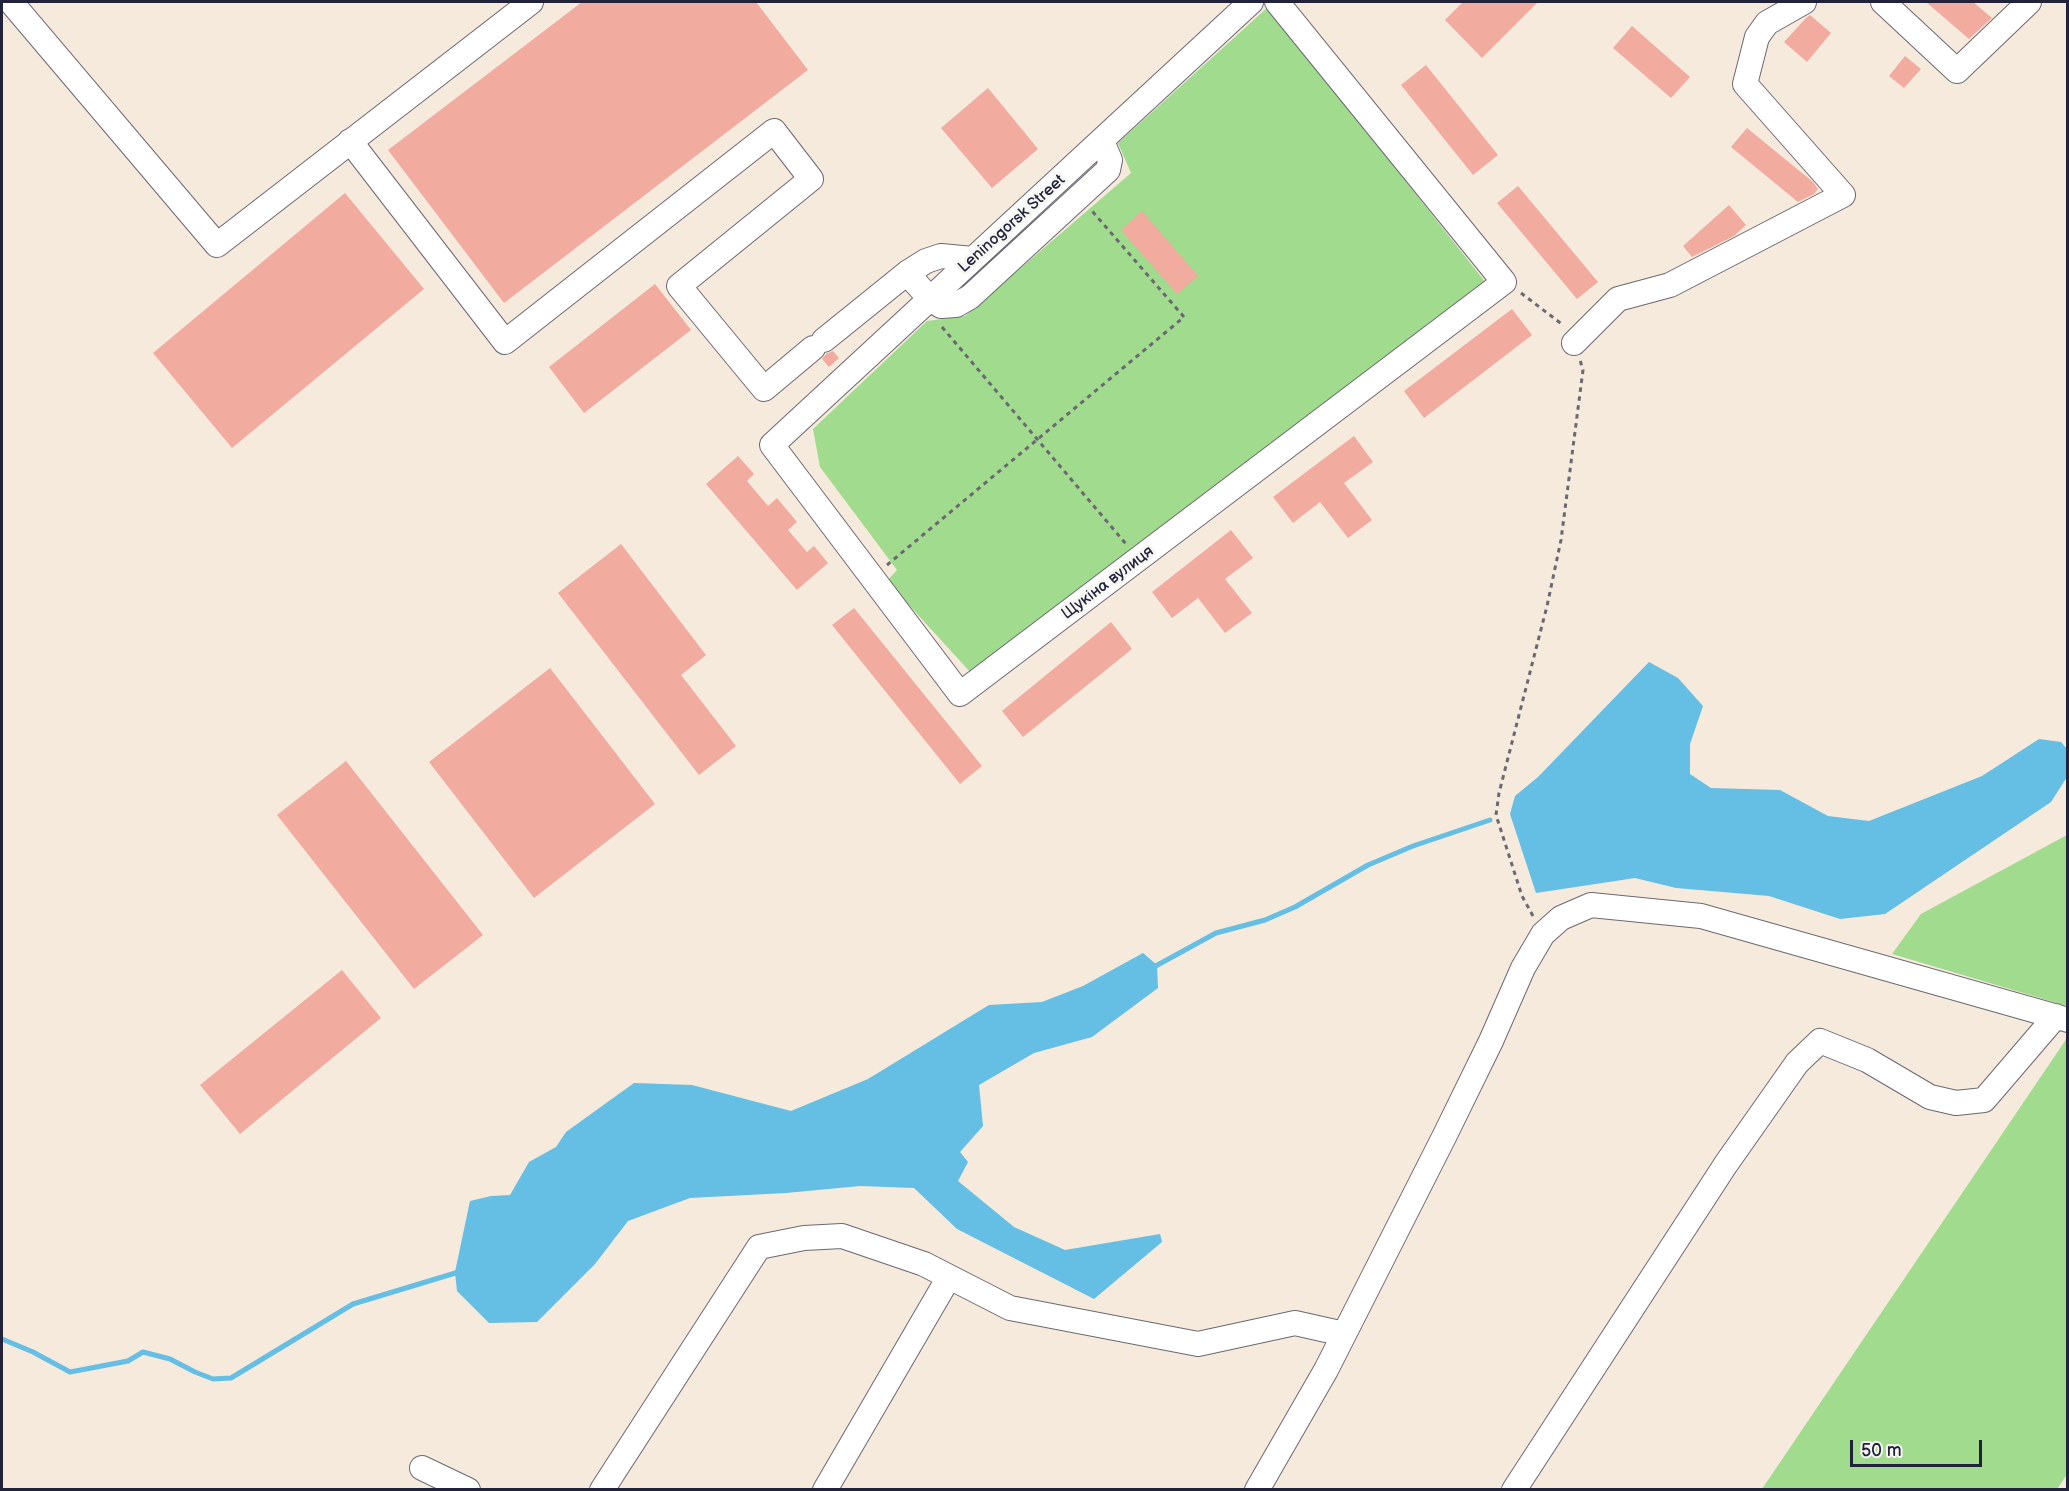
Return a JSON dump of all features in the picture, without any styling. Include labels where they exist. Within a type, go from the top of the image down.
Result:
[{"type":"street","points":[[12,2],[217,245],[531,2]]},
{"type":"street","name":"Leninogorsk Street","points":[[772,445],[1251,2]]},
{"type":"street","points":[[1276,2],[1504,282]]},
{"type":"street","points":[[1574,343],[1618,299],[1670,285],[1844,195],[1745,84],[1757,37],[1767,23],[1804,2]]},
{"type":"street","points":[[1883,2],[1957,71],[2029,2]]},
{"type":"street","points":[[350,141],[505,342],[774,131],[812,179],[679,286],[764,389],[907,273],[926,261],[941,256],[973,259]]},
{"type":"street","points":[[907,273],[927,302],[941,306],[956,305],[970,297],[1108,170],[1110,160],[1102,141]]},
{"type":"street","name":"Щукіна вулиця","points":[[772,445],[960,694],[1504,282]]},
{"type":"street","points":[[1257,1490],[1311,1398],[1344,1334],[1491,1041],[1523,968],[1543,934],[1562,918],[1591,905],[1701,916],[2062,1018],[1984,1100],[1956,1103],[1930,1097],[1867,1060],[1820,1041],[1797,1063],[1726,1164],[1515,1490]]},
{"type":"street","points":[[602,1490],[759,1247],[804,1239],[842,1236],[924,1264],[1010,1308],[1198,1344],[1295,1323],[1344,1334]]},
{"type":"street","points":[[825,1490],[949,1276]]},
{"type":"street","points":[[422,1467],[468,1490]]},
{"type":"path","points":[[872,578],[1184,317],[1080,197]]},
{"type":"path","points":[[1504,282],[1564,326],[1574,343],[1583,370],[1561,540],[1499,793],[1496,815],[1522,896],[1543,934]]},
{"type":"path","points":[[927,302],[1037,441],[1139,559]]},
{"type":"green space","points":[[1268,7],[1486,283],[972,674],[887,581],[897,570],[820,467],[813,429],[927,321],[965,316],[1131,173],[1118,143]]},
{"type":"green space","points":[[2067,835],[2067,1006],[1892,954],[1921,914]]},
{"type":"green space","points":[[2067,1038],[2068,1473],[2057,1489],[1762,1489]]},
{"type":"water","points":[[1649,662],[1678,678],[1703,706],[1690,744],[1690,774],[1711,788],[1780,790],[1828,816],[1869,821],[1982,776],[2039,739],[2061,742],[2067,749],[2067,777],[2051,802],[1885,914],[1840,919],[1769,896],[1676,888],[1635,878],[1536,893],[1510,814],[1515,796],[1538,777]]},
{"type":"water","points":[[1143,953],[1157,965],[1158,988],[1092,1037],[1034,1053],[979,1085],[983,1126],[960,1152],[968,1162],[958,1181],[1014,1227],[1065,1250],[1160,1234],[1162,1242],[1094,1299],[957,1229],[914,1188],[860,1186],[690,1198],[628,1221],[595,1264],[537,1322],[489,1323],[457,1291],[455,1272],[470,1201],[491,1196],[510,1195],[529,1162],[556,1147],[566,1132],[634,1083],[692,1085],[791,1111],[868,1079],[989,1005],[1042,1002],[1083,986]]},
{"type":"building","points":[[582,2],[756,2],[808,70],[504,303],[388,150]]},
{"type":"building","points":[[1463,2],[1538,2],[1482,58],[1445,20]]},
{"type":"building","points":[[1926,2],[1973,2],[1992,18],[1969,39]]},
{"type":"building","points":[[1810,15],[1831,33],[1807,62],[1784,42]]},
{"type":"building","points":[[1632,26],[1690,77],[1671,98],[1613,48]]},
{"type":"building","points":[[1905,56],[1921,69],[1904,88],[1889,76]]},
{"type":"building","points":[[1426,65],[1498,155],[1473,175],[1401,85]]},
{"type":"building","points":[[988,88],[1038,149],[992,188],[941,128]]},
{"type":"building","points":[[1747,128],[1813,182],[1818,189],[1814,194],[1798,202],[1731,147]]},
{"type":"building","points":[[1518,186],[1598,282],[1577,299],[1497,203]]},
{"type":"building","points":[[345,193],[424,289],[232,448],[153,353]]},
{"type":"building","points":[[1729,205],[1746,225],[1734,236],[1692,257],[1683,246]]},
{"type":"building","points":[[1142,211],[1198,276],[1177,294],[1121,230]]},
{"type":"building","points":[[655,284],[691,330],[584,413],[549,367]]},
{"type":"building","points":[[1512,309],[1532,335],[1424,418],[1404,391]]},
{"type":"building","points":[[833,351],[839,358],[829,367],[822,359]]},
{"type":"building","points":[[1354,436],[1373,462],[1344,483],[1372,520],[1348,538],[1320,502],[1293,523],[1273,497]]},
{"type":"building","points":[[738,456],[754,474],[747,481],[768,506],[777,498],[797,522],[788,530],[807,552],[814,546],[828,563],[797,590],[706,484]]},
{"type":"building","points":[[1231,530],[1253,558],[1225,579],[1252,613],[1225,633],[1198,598],[1172,618],[1152,592]]},
{"type":"building","points":[[621,544],[706,655],[681,675],[736,746],[699,775],[558,593]]},
{"type":"building","points":[[854,608],[982,766],[960,784],[832,625]]},
{"type":"building","points":[[1111,622],[1132,649],[1023,737],[1002,711]]},
{"type":"building","points":[[550,668],[655,804],[534,898],[429,762]]},
{"type":"building","points":[[346,761],[483,935],[414,989],[277,815]]},
{"type":"building","points":[[342,970],[381,1018],[240,1134],[200,1085]]},
{"type":"waterway","points":[[1152,968],[1216,933],[1265,920],[1295,907],[1368,865],[1413,846],[1490,820]]},
{"type":"waterway","points":[[2,1339],[33,1352],[70,1372],[128,1361],[143,1352],[170,1359],[213,1379],[231,1378],[353,1304],[462,1271]]}]
